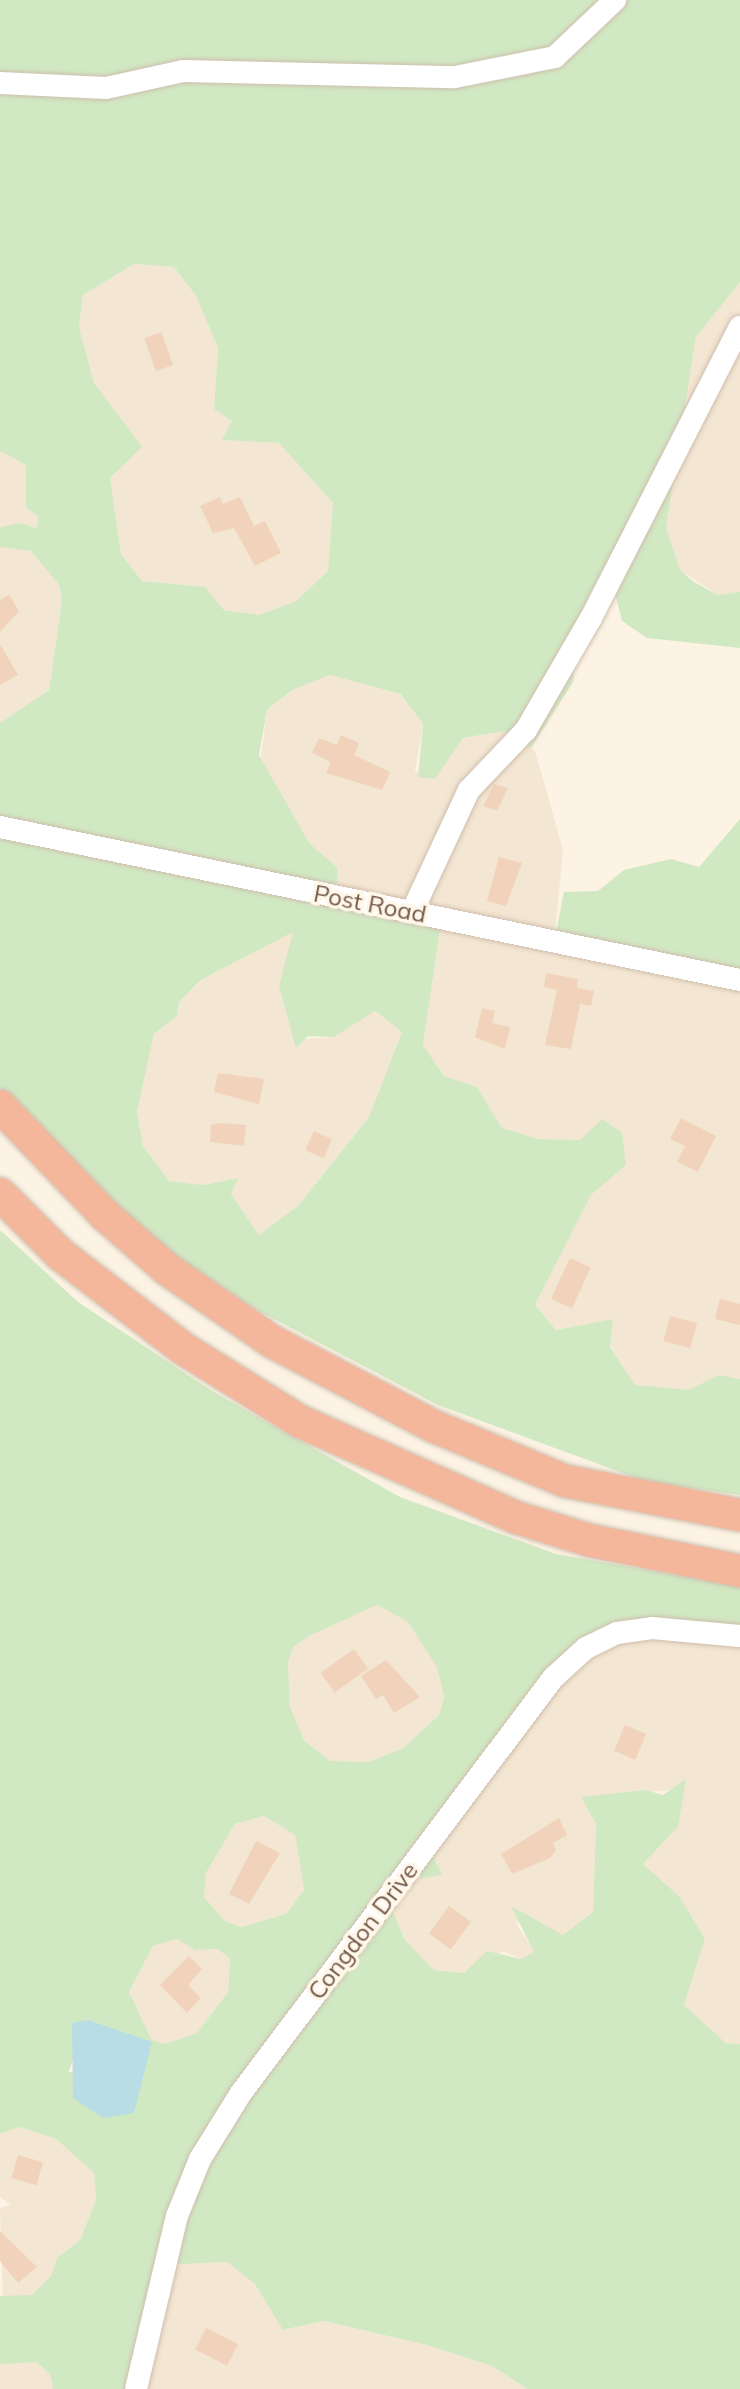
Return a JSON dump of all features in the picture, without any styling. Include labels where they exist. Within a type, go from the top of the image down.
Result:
[{"type":"highway","points":[[0,1106],[75,1186],[167,1269],[273,1342],[489,1452],[604,1491],[740,1515]]},
{"type":"highway","points":[[0,1194],[60,1254],[184,1349],[301,1422],[395,1468],[473,1501],[588,1540],[740,1571]]},
{"type":"highway","points":[[395,1468],[447,1470],[450,1448],[433,1426]]},
{"type":"highway","points":[[473,1501],[472,1463],[489,1452]]},
{"type":"street","points":[[0,83],[106,88],[183,71],[455,77],[555,57],[615,0]]},
{"type":"street","points":[[412,912],[469,790],[526,730],[591,618],[740,327]]},
{"type":"street","name":"Post Road","points":[[0,827],[740,980]]},
{"type":"street","name":"Congdon Drive","points":[[136,2389],[177,2216],[200,2159],[241,2093],[553,1678],[586,1648],[617,1633],[652,1628],[740,1636]]},
{"type":"shaded area","points":[[134,264],[174,267],[196,296],[218,348],[214,409],[232,421],[223,440],[279,443],[333,503],[328,571],[296,601],[259,615],[224,610],[205,587],[142,581],[121,554],[110,478],[141,447],[94,383],[79,327],[83,295]]},
{"type":"shaded area","points":[[740,282],[740,592],[718,595],[680,570],[666,528],[696,337]]},
{"type":"shaded area","points":[[0,451],[26,465],[26,507],[38,517],[38,528],[20,523],[0,527]]},
{"type":"shaded area","points":[[0,547],[31,551],[59,585],[62,599],[49,690],[0,723]]},
{"type":"shaded area","points":[[330,675],[399,694],[423,724],[415,771],[435,778],[463,738],[505,731],[535,751],[563,850],[554,942],[740,982],[740,1379],[719,1375],[689,1391],[635,1385],[610,1346],[613,1319],[556,1330],[535,1305],[591,1195],[626,1165],[580,1140],[538,1139],[502,1128],[477,1087],[444,1076],[423,1045],[441,923],[338,897],[337,867],[309,843],[260,766],[267,710],[292,690]]},
{"type":"shaded area","points":[[294,931],[305,1039],[334,1037],[375,1011],[402,1032],[369,1117],[299,1205],[259,1235],[231,1194],[237,1178],[203,1185],[169,1181],[143,1146],[137,1112],[154,1034],[177,1016],[179,1002],[202,980]]},
{"type":"shaded area","points":[[377,1605],[408,1622],[437,1666],[444,1697],[439,1715],[403,1748],[369,1762],[330,1761],[304,1740],[290,1707],[288,1663],[293,1647],[309,1636]]},
{"type":"shaded area","points":[[616,1633],[740,1637],[740,2044],[726,2043],[684,2005],[705,1939],[680,1897],[643,1864],[678,1827],[674,1790],[582,1797],[596,1824],[593,1912],[563,1935],[515,1922],[535,1952],[521,1959],[503,1951],[464,1973],[434,1970],[405,1940],[387,1898],[548,1679]]},
{"type":"shaded area","points":[[264,1816],[295,1835],[304,1890],[286,1914],[241,1927],[225,1921],[204,1897],[206,1873],[235,1824]]},
{"type":"shaded area","points":[[177,1939],[195,1950],[219,1949],[230,1959],[228,1992],[197,2033],[165,2044],[152,2040],[129,1992],[153,1946]]},
{"type":"shaded area","points":[[19,2127],[56,2139],[95,2173],[96,2200],[80,2240],[57,2258],[51,2276],[32,2295],[3,2299],[0,2208],[11,2205],[0,2197],[0,2134]]},
{"type":"shaded area","points":[[228,2262],[255,2284],[284,2330],[324,2321],[427,2345],[492,2366],[527,2389],[133,2389],[163,2265]]},
{"type":"shaded area","points":[[14,2359],[36,2362],[50,2374],[53,2389],[0,2389],[0,2364]]},
{"type":"green space","points":[[0,0],[740,0],[740,282],[696,337],[666,528],[680,570],[718,595],[740,592],[740,648],[647,638],[622,621],[615,593],[581,621],[573,682],[531,748],[505,731],[463,738],[435,779],[418,777],[423,724],[400,694],[330,675],[292,690],[267,710],[259,755],[309,843],[337,867],[338,897],[441,923],[423,1045],[444,1076],[477,1087],[502,1128],[538,1139],[580,1140],[602,1119],[622,1133],[626,1165],[591,1195],[535,1305],[556,1330],[613,1319],[610,1347],[635,1385],[689,1390],[719,1375],[740,1379],[740,1495],[647,1482],[438,1405],[196,1278],[111,1207],[0,1088],[0,723],[49,690],[62,599],[59,585],[31,551],[0,547],[0,527],[20,523],[37,528],[38,517],[26,507],[26,465],[0,451]],"holes":[[[134,264],[174,267],[196,296],[218,348],[214,409],[232,421],[222,440],[279,443],[333,503],[328,571],[296,601],[259,615],[224,610],[205,587],[142,581],[121,554],[110,478],[142,447],[94,383],[79,327],[83,295]],[[293,932],[279,986],[296,1048],[308,1036],[334,1037],[375,1011],[402,1032],[369,1117],[299,1205],[259,1235],[231,1194],[238,1178],[203,1185],[169,1181],[143,1146],[137,1112],[154,1034],[177,1016],[179,1002],[201,980]]]},
{"type":"green space","points":[[740,819],[740,982],[554,942],[564,892],[598,891],[624,870],[671,859],[699,867]]},
{"type":"green space","points":[[0,1230],[78,1302],[212,1391],[400,1497],[556,1554],[740,1586],[740,1637],[679,1630],[598,1641],[427,1844],[442,1875],[399,1882],[387,1898],[405,1940],[434,1970],[464,1973],[487,1951],[521,1959],[534,1952],[511,1906],[563,1935],[593,1912],[596,1824],[581,1797],[646,1790],[663,1795],[686,1779],[678,1827],[643,1864],[680,1897],[705,1939],[684,2005],[726,2043],[740,2044],[740,2389],[527,2389],[492,2366],[427,2345],[324,2321],[283,2330],[255,2284],[227,2262],[163,2265],[133,2389],[53,2389],[50,2374],[36,2362],[0,2364],[0,2296],[32,2295],[51,2276],[57,2258],[80,2240],[96,2200],[94,2173],[56,2139],[19,2127],[0,2134]],"holes":[[[377,1605],[408,1622],[437,1667],[444,1697],[439,1715],[403,1748],[369,1762],[330,1761],[304,1740],[290,1707],[288,1663],[293,1647],[309,1636]],[[264,1816],[295,1835],[304,1890],[286,1914],[241,1927],[225,1921],[204,1897],[206,1873],[235,1824]],[[177,1939],[195,1950],[218,1949],[230,1959],[228,1992],[197,2033],[165,2044],[152,2040],[129,1992],[153,1946]],[[88,2020],[116,2034],[152,2043],[68,2073]]]},
{"type":"water","points":[[88,2020],[152,2042],[134,2113],[103,2118],[73,2098],[72,2023]]},
{"type":"building","points":[[161,332],[173,365],[156,371],[144,338]]},
{"type":"building","points":[[220,497],[223,504],[240,497],[254,526],[265,521],[281,553],[255,566],[234,528],[213,533],[200,506]]},
{"type":"building","points":[[9,595],[19,611],[0,632],[0,600]]},
{"type":"building","points":[[0,644],[18,675],[0,685]]},
{"type":"building","points":[[341,735],[359,743],[354,755],[390,772],[382,790],[326,773],[331,762],[312,753],[319,738],[337,745]]},
{"type":"building","points":[[494,784],[508,788],[497,811],[483,806]]},
{"type":"building","points":[[499,857],[522,863],[506,906],[487,901]]},
{"type":"building","points":[[546,973],[578,979],[577,988],[594,991],[591,1006],[580,1004],[571,1049],[545,1045],[557,990],[544,987]]},
{"type":"building","points":[[482,1008],[495,1011],[492,1023],[510,1027],[505,1049],[475,1037]]},
{"type":"building","points":[[218,1073],[264,1079],[259,1104],[214,1092]]},
{"type":"building","points":[[681,1118],[716,1136],[698,1172],[677,1162],[685,1146],[670,1139]]},
{"type":"building","points":[[211,1125],[246,1125],[244,1146],[210,1142]]},
{"type":"building","points":[[314,1131],[332,1139],[324,1158],[305,1150]]},
{"type":"building","points":[[570,1258],[591,1268],[572,1309],[551,1299]]},
{"type":"building","points":[[720,1299],[740,1304],[740,1325],[715,1319]]},
{"type":"building","points":[[670,1316],[697,1323],[690,1348],[663,1341]]},
{"type":"building","points":[[354,1649],[368,1668],[335,1693],[321,1673]]},
{"type":"building","points":[[386,1660],[420,1697],[394,1713],[383,1695],[376,1699],[361,1676]]},
{"type":"building","points":[[625,1725],[646,1734],[635,1760],[614,1751]]},
{"type":"building","points":[[559,1818],[567,1835],[553,1843],[556,1850],[550,1858],[512,1874],[501,1854]]},
{"type":"building","points":[[256,1841],[280,1853],[249,1904],[229,1894]]},
{"type":"building","points":[[449,1906],[471,1922],[451,1949],[429,1934]]},
{"type":"building","points":[[189,1956],[202,1969],[188,1985],[201,1998],[187,2013],[160,1985]]},
{"type":"building","points":[[18,2155],[43,2162],[36,2185],[11,2178]]},
{"type":"building","points":[[0,2231],[37,2267],[18,2283],[0,2261]]},
{"type":"building","points":[[206,2328],[238,2344],[227,2366],[195,2349]]}]
